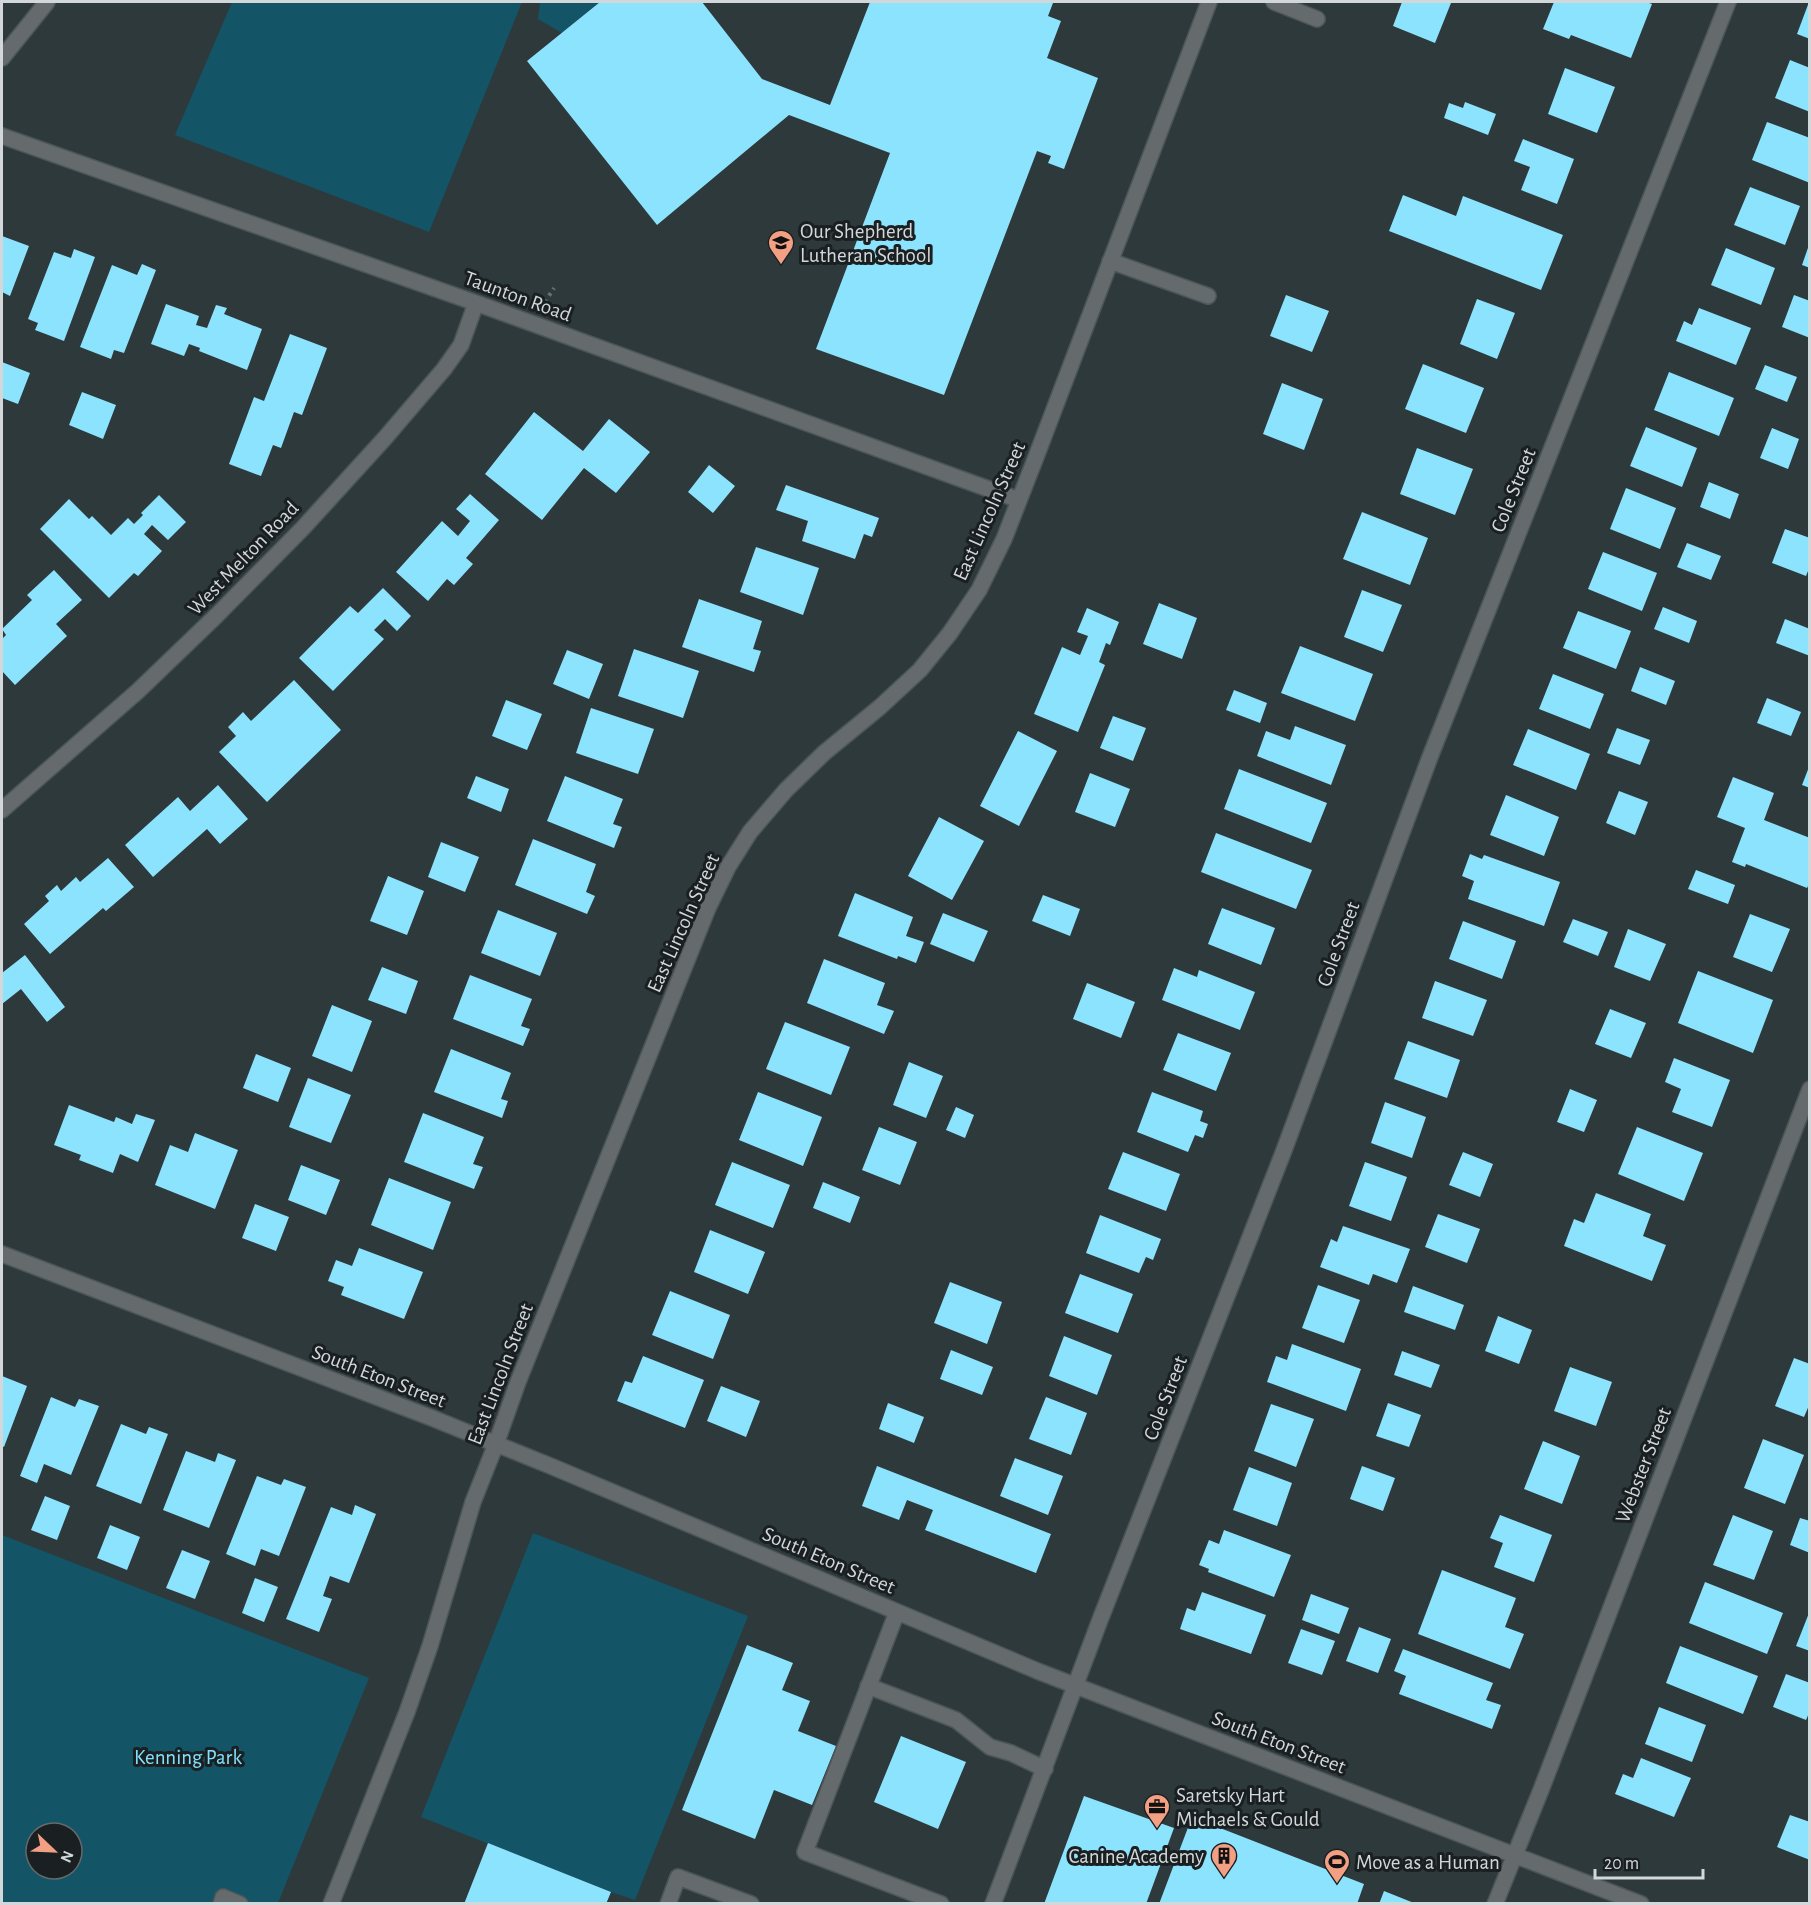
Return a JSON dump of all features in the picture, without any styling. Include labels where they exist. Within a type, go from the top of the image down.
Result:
[{"type":"street","points":[[2,58],[47,2]]},
{"type":"street","name":"East Lincoln Street","points":[[331,1904],[407,1712],[430,1646],[466,1523],[518,1382],[704,918],[728,867],[750,832],[786,790],[824,753],[920,670],[950,633],[979,590],[1004,539],[1209,2]]},
{"type":"street","points":[[1274,2],[1317,19]]},
{"type":"street","name":"Cole Street","points":[[993,1904],[1075,1685],[1283,1153],[1430,757],[1728,2]]},
{"type":"street","name":"Taunton Road","points":[[2,136],[476,303],[1019,500]]},
{"type":"street","points":[[1110,261],[1208,296]]},
{"type":"street","name":"West Melton Road","points":[[2,810],[138,691],[303,528],[444,369],[461,345],[476,303]]},
{"type":"street","name":"Webster Street","points":[[1495,1904],[1809,1089]]},
{"type":"street","name":"South Eton Street","points":[[2,1254],[496,1444],[1040,1672],[1641,1904]]},
{"type":"street","points":[[897,1612],[805,1852],[941,1904]]},
{"type":"street","points":[[868,1686],[956,1720],[990,1747],[1011,1753],[1045,1768]]},
{"type":"street","points":[[668,1904],[678,1877],[751,1904]]},
{"type":"street","points":[[221,1904],[223,1897],[240,1904]]},
{"type":"path","points":[[542,308],[555,288]]},
{"type":"green space","points":[[232,2],[522,2],[429,232],[175,135]]},
{"type":"green space","points":[[540,2],[600,2],[562,33],[538,19]]},
{"type":"green space","points":[[533,1533],[748,1616],[635,1900],[421,1817]]},
{"type":"green space","name":"Kenning Park","points":[[2,1535],[369,1678],[278,1903],[2,1903]]},
{"type":"building","points":[[600,2],[702,2],[762,79],[830,105],[870,2],[1053,3],[1048,16],[1061,21],[1047,58],[1098,78],[1064,169],[1048,163],[1051,156],[1037,151],[944,395],[816,349],[890,153],[789,115],[657,225],[527,61]]},
{"type":"building","points":[[1402,2],[1451,3],[1435,43],[1393,26]]},
{"type":"building","points":[[1554,2],[1646,2],[1652,4],[1631,58],[1571,35],[1569,39],[1543,29]]},
{"type":"building","points":[[1810,2],[1810,39],[1797,34]]},
{"type":"building","points":[[1790,60],[1810,68],[1810,112],[1775,98]]},
{"type":"building","points":[[1565,68],[1615,87],[1597,133],[1548,114]]},
{"type":"building","points":[[1465,102],[1496,114],[1488,135],[1444,118],[1449,103],[1463,108]]},
{"type":"building","points":[[1767,122],[1810,138],[1810,183],[1752,160]]},
{"type":"building","points":[[1523,139],[1574,159],[1557,204],[1521,190],[1530,167],[1514,161]]},
{"type":"building","points":[[1750,187],[1800,206],[1785,245],[1734,225]]},
{"type":"building","points":[[1403,195],[1456,216],[1463,196],[1563,235],[1541,290],[1389,231]]},
{"type":"building","points":[[2,236],[29,246],[10,296],[2,292]]},
{"type":"building","points":[[1810,245],[1810,268],[1802,265]]},
{"type":"building","points":[[1726,248],[1775,268],[1761,305],[1711,285]]},
{"type":"building","points":[[74,249],[95,257],[64,341],[35,330],[38,323],[28,319],[54,252],[71,258]]},
{"type":"building","points":[[142,264],[156,270],[124,353],[114,350],[111,359],[80,347],[112,265],[137,275]]},
{"type":"building","points":[[1286,295],[1329,311],[1312,352],[1270,336]]},
{"type":"building","points":[[1794,295],[1810,301],[1810,338],[1782,327]]},
{"type":"building","points":[[1477,299],[1515,313],[1497,359],[1460,344]]},
{"type":"building","points":[[166,304],[199,316],[196,325],[207,328],[216,305],[227,308],[224,314],[262,329],[247,370],[199,351],[200,348],[189,344],[184,356],[151,344]]},
{"type":"building","points":[[1699,308],[1751,328],[1736,365],[1676,341],[1684,321],[1692,325]]},
{"type":"building","points":[[290,334],[327,348],[302,415],[294,412],[281,448],[273,445],[261,476],[229,464],[254,397],[264,401]]},
{"type":"building","points":[[2,362],[30,373],[18,404],[2,398]]},
{"type":"building","points":[[1423,364],[1484,388],[1466,433],[1405,409]]},
{"type":"building","points":[[1765,365],[1797,377],[1787,402],[1755,389]]},
{"type":"building","points":[[1669,372],[1734,398],[1719,436],[1654,410]]},
{"type":"building","points":[[1282,383],[1323,399],[1304,450],[1263,434]]},
{"type":"building","points":[[82,392],[116,405],[103,439],[69,425]]},
{"type":"building","points":[[534,412],[583,451],[609,419],[650,452],[616,493],[584,468],[542,520],[485,474]]},
{"type":"building","points":[[1646,427],[1697,448],[1682,487],[1630,466]]},
{"type":"building","points":[[1772,428],[1799,439],[1788,469],[1760,458]]},
{"type":"building","points":[[1417,448],[1473,469],[1455,515],[1400,494]]},
{"type":"building","points":[[709,465],[735,486],[713,513],[688,492]]},
{"type":"building","points":[[1709,482],[1739,494],[1730,519],[1700,507]]},
{"type":"building","points":[[786,485],[879,518],[872,537],[864,534],[855,559],[802,541],[808,521],[776,510]]},
{"type":"building","points":[[1626,488],[1676,508],[1660,549],[1610,529]]},
{"type":"building","points":[[470,494],[499,520],[466,558],[473,564],[454,585],[447,579],[428,601],[396,572],[442,521],[458,536],[470,521],[456,509]]},
{"type":"building","points":[[159,495],[186,522],[168,540],[152,525],[144,534],[162,551],[138,576],[134,573],[109,598],[40,529],[69,499],[89,519],[92,516],[111,535],[128,518],[134,524],[143,515],[141,513]]},
{"type":"building","points":[[1362,512],[1428,538],[1410,585],[1343,559]]},
{"type":"building","points":[[1785,529],[1810,538],[1810,566],[1806,576],[1772,563]]},
{"type":"building","points":[[1687,543],[1721,556],[1711,580],[1677,567]]},
{"type":"building","points":[[756,547],[819,568],[803,615],[740,592]]},
{"type":"building","points":[[1603,552],[1657,573],[1642,611],[1588,589]]},
{"type":"building","points":[[54,570],[82,600],[56,624],[67,636],[15,685],[2,671],[2,639],[6,635],[2,629],[32,600],[27,595]]},
{"type":"building","points":[[383,588],[411,616],[397,631],[385,619],[374,630],[384,639],[333,691],[299,658],[350,606],[358,613]]},
{"type":"building","points":[[1362,590],[1402,605],[1383,652],[1344,637]]},
{"type":"building","points":[[699,599],[762,621],[753,649],[761,651],[754,672],[682,647]]},
{"type":"building","points":[[1159,603],[1197,618],[1182,659],[1143,644]]},
{"type":"building","points":[[1663,607],[1697,621],[1689,643],[1654,629]]},
{"type":"building","points":[[1087,608],[1119,622],[1110,645],[1106,643],[1099,662],[1105,665],[1078,732],[1034,714],[1062,647],[1080,655],[1088,636],[1077,632]]},
{"type":"building","points":[[1578,611],[1631,631],[1616,669],[1563,648]]},
{"type":"building","points":[[1785,619],[1810,629],[1810,656],[1776,643]]},
{"type":"building","points":[[1300,646],[1373,674],[1355,721],[1281,693]]},
{"type":"building","points":[[634,649],[699,671],[683,718],[618,696]]},
{"type":"building","points":[[567,650],[603,664],[589,699],[553,684]]},
{"type":"building","points":[[1640,667],[1675,681],[1666,705],[1631,691]]},
{"type":"building","points":[[1553,674],[1604,694],[1590,729],[1539,709]]},
{"type":"building","points":[[294,680],[341,730],[267,802],[219,752],[236,736],[228,727],[243,712],[251,721]]},
{"type":"building","points":[[1234,690],[1267,703],[1260,723],[1226,710]]},
{"type":"building","points":[[1767,698],[1801,712],[1791,736],[1757,723]]},
{"type":"building","points":[[506,700],[542,714],[527,750],[492,736]]},
{"type":"building","points":[[591,708],[654,729],[638,774],[576,753]]},
{"type":"building","points":[[1113,716],[1146,728],[1133,761],[1100,748]]},
{"type":"building","points":[[1295,726],[1346,745],[1331,785],[1257,756],[1266,731],[1290,740]]},
{"type":"building","points":[[1617,728],[1650,740],[1640,765],[1607,753]]},
{"type":"building","points":[[1528,729],[1590,754],[1576,790],[1513,765]]},
{"type":"building","points":[[1018,731],[1057,751],[1019,826],[980,806]]},
{"type":"building","points":[[1810,767],[1810,788],[1802,785]]},
{"type":"building","points":[[1239,769],[1327,803],[1311,843],[1224,809]]},
{"type":"building","points":[[1090,773],[1130,789],[1115,827],[1075,812]]},
{"type":"building","points":[[476,776],[509,789],[501,812],[467,798]]},
{"type":"building","points":[[565,776],[623,799],[613,824],[622,827],[614,848],[547,821]]},
{"type":"building","points":[[1733,777],[1774,793],[1764,820],[1810,838],[1810,882],[1807,888],[1746,864],[1745,867],[1732,862],[1745,828],[1717,817]]},
{"type":"building","points":[[218,785],[248,819],[220,844],[207,829],[153,877],[125,845],[178,797],[190,811]]},
{"type":"building","points":[[1619,791],[1648,802],[1635,835],[1606,823]]},
{"type":"building","points":[[1506,795],[1559,817],[1544,856],[1490,835]]},
{"type":"building","points":[[939,817],[984,841],[952,900],[908,876]]},
{"type":"building","points":[[1216,833],[1312,870],[1296,909],[1201,872]]},
{"type":"building","points":[[533,839],[596,864],[586,892],[595,896],[587,914],[515,885]]},
{"type":"building","points":[[441,842],[479,857],[465,892],[428,877]]},
{"type":"building","points":[[1470,854],[1482,859],[1484,855],[1560,882],[1544,926],[1468,899],[1474,881],[1462,876]]},
{"type":"building","points":[[108,858],[134,887],[106,911],[103,908],[50,954],[24,924],[49,901],[45,896],[57,885],[61,891],[76,877],[80,882]]},
{"type":"building","points":[[1696,870],[1735,885],[1728,904],[1688,889]]},
{"type":"building","points":[[388,876],[424,891],[407,935],[370,921]]},
{"type":"building","points":[[855,893],[913,917],[906,936],[924,942],[916,963],[898,956],[897,959],[838,936]]},
{"type":"building","points":[[1043,895],[1080,909],[1070,936],[1032,921]]},
{"type":"building","points":[[1222,908],[1275,928],[1261,965],[1208,944]]},
{"type":"building","points":[[498,910],[557,933],[540,976],[481,953]]},
{"type":"building","points":[[943,913],[988,931],[974,962],[930,944]]},
{"type":"building","points":[[1750,914],[1790,929],[1772,972],[1733,957]]},
{"type":"building","points":[[1573,919],[1608,932],[1598,956],[1563,942]]},
{"type":"building","points":[[1463,921],[1516,941],[1502,979],[1449,959]]},
{"type":"building","points":[[1628,929],[1666,944],[1650,981],[1614,967]]},
{"type":"building","points":[[25,955],[65,1007],[47,1022],[21,989],[2,1004],[2,973]]},
{"type":"building","points":[[824,959],[885,983],[877,1005],[894,1011],[884,1034],[807,1003]]},
{"type":"building","points":[[382,967],[418,981],[406,1014],[368,1000]]},
{"type":"building","points":[[1174,968],[1197,977],[1199,970],[1255,992],[1240,1030],[1162,1000]]},
{"type":"building","points":[[1698,971],[1773,1000],[1753,1053],[1678,1023]]},
{"type":"building","points":[[470,975],[532,999],[521,1026],[530,1029],[523,1046],[453,1019]]},
{"type":"building","points":[[1435,981],[1487,1000],[1473,1036],[1422,1018]]},
{"type":"building","points":[[1087,983],[1135,1002],[1121,1038],[1073,1019]]},
{"type":"building","points":[[332,1005],[372,1021],[352,1072],[312,1056]]},
{"type":"building","points":[[1610,1009],[1646,1023],[1631,1058],[1595,1044]]},
{"type":"building","points":[[785,1022],[850,1047],[831,1095],[766,1069]]},
{"type":"building","points":[[1178,1033],[1231,1053],[1216,1091],[1163,1070]]},
{"type":"building","points":[[1408,1041],[1460,1060],[1447,1098],[1394,1079]]},
{"type":"building","points":[[451,1049],[511,1073],[501,1099],[508,1101],[502,1118],[434,1092]]},
{"type":"building","points":[[256,1054],[291,1068],[278,1102],[243,1088]]},
{"type":"building","points":[[1674,1058],[1730,1080],[1712,1127],[1672,1112],[1681,1089],[1665,1082]]},
{"type":"building","points":[[909,1062],[943,1076],[926,1118],[893,1105]]},
{"type":"building","points":[[308,1078],[351,1095],[331,1143],[289,1127]]},
{"type":"building","points":[[1570,1089],[1597,1100],[1584,1132],[1557,1122]]},
{"type":"building","points":[[758,1092],[822,1117],[803,1166],[739,1140]]},
{"type":"building","points":[[1152,1092],[1203,1111],[1200,1121],[1208,1124],[1203,1138],[1195,1135],[1188,1152],[1137,1132]]},
{"type":"building","points":[[1385,1102],[1426,1117],[1412,1158],[1371,1143]]},
{"type":"building","points":[[69,1105],[114,1122],[116,1117],[132,1124],[136,1114],[155,1120],[138,1162],[120,1154],[113,1173],[79,1160],[81,1155],[54,1145]]},
{"type":"building","points":[[956,1107],[974,1115],[965,1138],[946,1130]]},
{"type":"building","points":[[423,1113],[484,1137],[473,1164],[483,1167],[474,1189],[404,1162]]},
{"type":"building","points":[[879,1127],[917,1142],[900,1185],[862,1170]]},
{"type":"building","points":[[1637,1127],[1703,1153],[1684,1201],[1618,1174]]},
{"type":"building","points":[[195,1133],[238,1150],[215,1209],[155,1185],[170,1145],[188,1152]]},
{"type":"building","points":[[1123,1152],[1180,1174],[1166,1211],[1108,1189]]},
{"type":"building","points":[[1463,1152],[1493,1164],[1480,1197],[1449,1185]]},
{"type":"building","points":[[732,1162],[790,1185],[773,1228],[715,1205]]},
{"type":"building","points":[[1365,1162],[1407,1177],[1391,1221],[1349,1206]]},
{"type":"building","points":[[301,1165],[340,1180],[326,1215],[288,1200]]},
{"type":"building","points":[[389,1178],[451,1202],[433,1250],[371,1225]]},
{"type":"building","points":[[823,1182],[860,1197],[850,1223],[813,1208]]},
{"type":"building","points":[[1596,1193],[1651,1214],[1643,1236],[1666,1245],[1652,1281],[1564,1246],[1574,1219],[1584,1223]]},
{"type":"building","points":[[255,1204],[289,1217],[276,1251],[242,1238]]},
{"type":"building","points":[[1438,1214],[1480,1229],[1467,1263],[1425,1247]]},
{"type":"building","points":[[1100,1215],[1161,1239],[1153,1260],[1146,1257],[1139,1273],[1086,1253]]},
{"type":"building","points":[[1343,1226],[1410,1249],[1397,1283],[1373,1274],[1369,1285],[1320,1267],[1331,1239],[1337,1242]]},
{"type":"building","points":[[710,1230],[765,1252],[748,1294],[694,1272]]},
{"type":"building","points":[[359,1248],[423,1272],[404,1319],[341,1295],[344,1287],[328,1281],[336,1260],[352,1266]]},
{"type":"building","points":[[1080,1274],[1133,1294],[1118,1333],[1065,1313]]},
{"type":"building","points":[[950,1282],[1002,1302],[987,1344],[934,1323]]},
{"type":"building","points":[[1318,1285],[1360,1300],[1344,1343],[1302,1328]]},
{"type":"building","points":[[1413,1286],[1464,1305],[1455,1330],[1404,1312]]},
{"type":"building","points":[[670,1291],[730,1315],[713,1359],[652,1335]]},
{"type":"building","points":[[1498,1316],[1532,1330],[1519,1364],[1485,1351]]},
{"type":"building","points":[[1064,1336],[1112,1355],[1097,1395],[1049,1376]]},
{"type":"building","points":[[1292,1344],[1361,1369],[1346,1411],[1267,1382],[1276,1356],[1287,1360]]},
{"type":"building","points":[[951,1350],[993,1367],[982,1395],[940,1379]]},
{"type":"building","points":[[1402,1351],[1440,1365],[1431,1388],[1394,1375]]},
{"type":"building","points":[[643,1356],[704,1380],[685,1428],[617,1401],[625,1381],[632,1383]]},
{"type":"building","points":[[1794,1358],[1810,1364],[1810,1403],[1804,1417],[1775,1406]]},
{"type":"building","points":[[1570,1367],[1612,1382],[1596,1426],[1554,1411]]},
{"type":"building","points":[[2,1376],[27,1386],[4,1447],[2,1446]]},
{"type":"building","points":[[721,1386],[760,1401],[746,1437],[707,1421]]},
{"type":"building","points":[[51,1397],[75,1407],[79,1399],[99,1406],[71,1475],[44,1464],[37,1483],[20,1476]]},
{"type":"building","points":[[1046,1397],[1087,1413],[1071,1455],[1029,1439]]},
{"type":"building","points":[[888,1403],[924,1417],[914,1443],[879,1429]]},
{"type":"building","points":[[1388,1403],[1421,1415],[1409,1447],[1376,1436]]},
{"type":"building","points":[[1271,1404],[1314,1419],[1296,1467],[1254,1451]]},
{"type":"building","points":[[121,1424],[146,1434],[149,1427],[168,1434],[141,1504],[96,1486]]},
{"type":"building","points":[[1763,1439],[1804,1455],[1785,1504],[1744,1488]]},
{"type":"building","points":[[1543,1441],[1580,1456],[1562,1504],[1524,1489]]},
{"type":"building","points":[[186,1451],[215,1462],[218,1453],[236,1460],[209,1528],[163,1510]]},
{"type":"building","points":[[1015,1458],[1063,1476],[1048,1515],[1000,1496]]},
{"type":"building","points":[[877,1466],[1051,1534],[1036,1573],[925,1530],[933,1510],[907,1500],[899,1520],[862,1506]]},
{"type":"building","points":[[1362,1466],[1395,1478],[1383,1511],[1350,1499]]},
{"type":"building","points":[[1249,1467],[1292,1483],[1277,1526],[1233,1510]]},
{"type":"building","points":[[257,1476],[281,1485],[284,1479],[306,1487],[279,1556],[261,1549],[255,1566],[226,1554]]},
{"type":"building","points":[[45,1496],[70,1506],[57,1540],[31,1530]]},
{"type":"building","points":[[355,1505],[376,1514],[349,1583],[330,1576],[323,1596],[332,1599],[319,1632],[286,1619],[331,1507],[352,1515]]},
{"type":"building","points":[[1500,1515],[1552,1535],[1534,1582],[1494,1567],[1503,1543],[1490,1538]]},
{"type":"building","points":[[1733,1515],[1773,1531],[1754,1580],[1713,1565]]},
{"type":"building","points":[[1800,1518],[1810,1521],[1810,1553],[1790,1545]]},
{"type":"building","points":[[110,1525],[140,1537],[127,1570],[97,1558]]},
{"type":"building","points":[[1224,1530],[1291,1555],[1274,1597],[1208,1572],[1209,1569],[1199,1565],[1209,1540],[1219,1544]]},
{"type":"building","points":[[182,1550],[210,1561],[195,1599],[166,1588]]},
{"type":"building","points":[[1442,1570],[1516,1598],[1505,1627],[1524,1634],[1510,1669],[1418,1634]]},
{"type":"building","points":[[255,1578],[278,1587],[264,1622],[242,1613]]},
{"type":"building","points":[[1705,1582],[1783,1613],[1767,1654],[1689,1623]]},
{"type":"building","points":[[1202,1592],[1266,1615],[1251,1654],[1180,1629],[1187,1608],[1195,1611]]},
{"type":"building","points":[[1311,1594],[1349,1608],[1339,1634],[1302,1620]]},
{"type":"building","points":[[1810,1613],[1810,1651],[1796,1646]]},
{"type":"building","points":[[1359,1627],[1391,1639],[1378,1673],[1346,1661]]},
{"type":"building","points":[[1301,1629],[1335,1641],[1322,1675],[1288,1663]]},
{"type":"building","points":[[747,1645],[793,1663],[782,1690],[810,1701],[798,1731],[836,1746],[812,1805],[774,1790],[755,1839],[682,1810]]},
{"type":"building","points":[[1680,1646],[1758,1676],[1743,1714],[1666,1683]]},
{"type":"building","points":[[1403,1649],[1493,1683],[1486,1700],[1501,1705],[1492,1729],[1399,1694],[1406,1676],[1394,1671]]},
{"type":"building","points":[[1786,1674],[1810,1683],[1810,1711],[1806,1720],[1773,1707]]},
{"type":"building","points":[[1659,1707],[1706,1725],[1692,1762],[1645,1744]]},
{"type":"building","points":[[901,1736],[966,1762],[938,1829],[874,1802]]},
{"type":"building","points":[[1641,1758],[1691,1778],[1674,1817],[1615,1794],[1623,1774],[1633,1778]]},
{"type":"building","points":[[1084,1796],[1174,1828],[1146,1904],[1044,1904]]},
{"type":"building","points":[[1790,1815],[1810,1822],[1810,1860],[1777,1847]]},
{"type":"building","name":"Canine Academy","points":[[1192,1817],[1364,1884],[1357,1904],[1159,1904]]},
{"type":"building","points":[[488,1843],[611,1892],[606,1904],[464,1904]]},
{"type":"building","points":[[1384,1891],[1414,1903],[1414,1904],[1379,1904]]},
{"type":"place","name":"Our Shepherd Lutheran School","points":[[781,266]]},
{"type":"place","name":"Saretsky Hart Michaels & Gould","points":[[1157,1830]]},
{"type":"place","name":"Canine Academy","points":[[1224,1879]]},
{"type":"place","name":"Move as a Human","points":[[1337,1885]]}]
